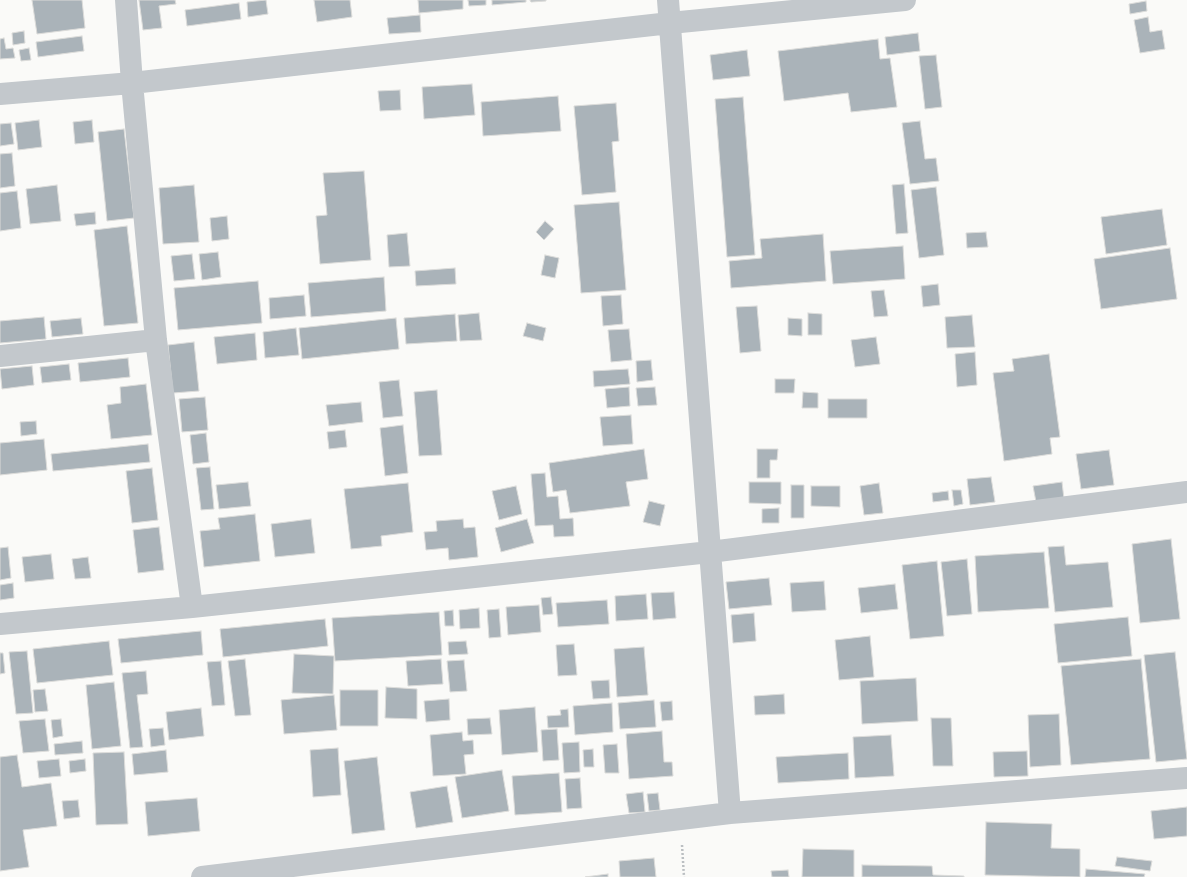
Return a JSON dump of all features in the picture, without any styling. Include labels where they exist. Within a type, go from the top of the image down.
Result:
[{"type":"street","points":[[126,0],[132,83],[156,340],[192,607]]},
{"type":"street","points":[[668,0],[730,813]]},
{"type":"street","points":[[0,94],[132,83],[670,23],[905,0]]},
{"type":"street","points":[[0,356],[156,340]]},
{"type":"street","points":[[0,624],[192,607],[710,552],[1187,492]]},
{"type":"street","points":[[202,877],[730,813],[1187,778]]},
{"type":"path","points":[[681,819],[684,877]]},
{"type":"building","points":[[32,0],[82,0],[85,28],[37,34]]},
{"type":"building","points":[[139,0],[175,0],[176,4],[159,6],[162,28],[143,30]]},
{"type":"building","points":[[266,0],[268,14],[248,17],[247,2]]},
{"type":"building","points":[[314,0],[350,0],[352,17],[317,22]]},
{"type":"building","points":[[418,0],[463,0],[463,9],[419,13]]},
{"type":"building","points":[[468,0],[486,0],[486,5],[469,6]]},
{"type":"building","points":[[492,0],[526,0],[526,2],[492,5]]},
{"type":"building","points":[[530,0],[546,0],[546,1],[531,2]]},
{"type":"building","points":[[1146,1],[1147,11],[1130,14],[1129,4]]},
{"type":"building","points":[[239,3],[241,19],[187,26],[185,10]]},
{"type":"building","points":[[420,15],[421,32],[389,34],[387,18]]},
{"type":"building","points":[[1148,17],[1150,32],[1162,30],[1165,49],[1140,53],[1134,20]]},
{"type":"building","points":[[24,31],[25,43],[13,45],[12,33]]},
{"type":"building","points":[[918,33],[920,51],[887,55],[885,37]]},
{"type":"building","points":[[82,36],[84,51],[38,57],[36,42]]},
{"type":"building","points":[[4,38],[6,49],[13,48],[15,58],[0,59],[0,39]]},
{"type":"building","points":[[878,39],[880,59],[890,58],[897,107],[851,112],[848,93],[784,101],[778,51]]},
{"type":"building","points":[[29,48],[31,60],[21,61],[19,50]]},
{"type":"building","points":[[747,50],[750,76],[713,80],[710,55]]},
{"type":"building","points":[[936,55],[942,107],[925,109],[919,56]]},
{"type":"building","points":[[472,84],[475,115],[424,119],[422,87]]},
{"type":"building","points":[[400,90],[401,110],[380,111],[378,91]]},
{"type":"building","points":[[558,96],[561,131],[483,136],[481,102]]},
{"type":"building","points":[[743,97],[755,255],[727,257],[715,99]]},
{"type":"building","points":[[616,103],[619,141],[612,142],[616,192],[582,195],[574,106]]},
{"type":"building","points":[[39,120],[42,147],[18,150],[15,123]]},
{"type":"building","points":[[92,120],[94,142],[75,144],[73,122]]},
{"type":"building","points":[[920,121],[925,159],[936,158],[939,181],[910,184],[902,123]]},
{"type":"building","points":[[11,123],[14,144],[0,146],[0,124]]},
{"type":"building","points":[[124,129],[134,218],[107,221],[98,132]]},
{"type":"building","points":[[12,153],[15,186],[0,188],[0,154]]},
{"type":"building","points":[[364,171],[371,260],[320,264],[316,216],[327,215],[323,173]]},
{"type":"building","points":[[904,184],[908,233],[896,234],[892,185]]},
{"type":"building","points":[[57,185],[61,221],[30,224],[26,189]]},
{"type":"building","points":[[194,185],[199,242],[163,244],[159,188]]},
{"type":"building","points":[[936,187],[944,255],[919,258],[911,190]]},
{"type":"building","points":[[17,191],[21,228],[0,231],[0,193]]},
{"type":"building","points":[[619,202],[626,290],[581,293],[574,205]]},
{"type":"building","points":[[1162,209],[1167,245],[1106,254],[1101,217]]},
{"type":"building","points":[[95,212],[96,224],[76,226],[74,214]]},
{"type":"building","points":[[227,216],[229,239],[212,241],[210,218]]},
{"type":"building","points":[[545,221],[554,229],[544,240],[536,232]]},
{"type":"building","points":[[127,226],[138,323],[104,326],[94,230]]},
{"type":"building","points":[[986,232],[988,247],[967,248],[966,233]]},
{"type":"building","points":[[407,233],[410,266],[389,267],[387,235]]},
{"type":"building","points":[[823,234],[826,281],[731,288],[729,261],[762,258],[760,239]]},
{"type":"building","points":[[903,246],[905,279],[833,284],[830,251]]},
{"type":"building","points":[[1170,248],[1177,299],[1101,309],[1094,259]]},
{"type":"building","points":[[218,252],[221,277],[202,280],[199,254]]},
{"type":"building","points":[[192,254],[195,279],[174,281],[171,256]]},
{"type":"building","points":[[545,255],[559,258],[555,278],[541,275]]},
{"type":"building","points":[[455,268],[456,284],[416,286],[415,271]]},
{"type":"building","points":[[384,277],[386,311],[311,317],[308,283]]},
{"type":"building","points":[[258,281],[262,323],[178,330],[174,288]]},
{"type":"building","points":[[938,284],[940,305],[923,307],[921,286]]},
{"type":"building","points":[[884,290],[888,316],[874,317],[871,291]]},
{"type":"building","points":[[304,295],[306,316],[270,319],[269,298]]},
{"type":"building","points":[[621,295],[623,324],[603,326],[601,296]]},
{"type":"building","points":[[757,306],[761,351],[740,353],[736,307]]},
{"type":"building","points":[[479,313],[482,340],[460,341],[458,315]]},
{"type":"building","points":[[808,313],[822,314],[822,335],[808,335]]},
{"type":"building","points":[[455,314],[457,341],[406,344],[404,318]]},
{"type":"building","points":[[972,315],[975,347],[947,348],[945,317]]},
{"type":"building","points":[[44,317],[46,339],[0,343],[0,321]]},
{"type":"building","points":[[81,318],[83,334],[52,337],[50,321]]},
{"type":"building","points":[[396,318],[399,349],[302,359],[299,328]]},
{"type":"building","points":[[788,318],[802,319],[802,336],[788,335]]},
{"type":"building","points":[[527,323],[546,328],[543,341],[523,336]]},
{"type":"building","points":[[296,328],[299,355],[265,358],[263,332]]},
{"type":"building","points":[[629,329],[632,360],[611,362],[608,330]]},
{"type":"building","points":[[255,333],[257,360],[217,364],[214,337]]},
{"type":"building","points":[[876,337],[880,364],[855,367],[851,340]]},
{"type":"building","points":[[194,342],[199,391],[173,393],[168,345]]},
{"type":"building","points":[[975,352],[977,385],[957,387],[955,354]]},
{"type":"building","points":[[1049,354],[1060,437],[1050,438],[1052,454],[1004,461],[993,373],[1014,371],[1012,359]]},
{"type":"building","points":[[128,358],[130,377],[80,382],[78,363]]},
{"type":"building","points":[[651,360],[653,380],[637,382],[636,361]]},
{"type":"building","points":[[69,364],[71,380],[42,383],[40,367]]},
{"type":"building","points":[[32,366],[34,385],[2,389],[0,369]]},
{"type":"building","points":[[628,369],[630,384],[594,387],[593,371]]},
{"type":"building","points":[[775,379],[795,379],[794,393],[775,393]]},
{"type":"building","points":[[399,380],[403,416],[383,418],[379,382]]},
{"type":"building","points":[[146,384],[152,435],[111,439],[107,405],[121,403],[120,387]]},
{"type":"building","points":[[629,387],[630,406],[607,408],[605,389]]},
{"type":"building","points":[[655,387],[657,405],[638,406],[636,388]]},
{"type":"building","points":[[437,390],[442,455],[419,456],[414,392]]},
{"type":"building","points":[[803,392],[818,393],[818,408],[802,408]]},
{"type":"building","points":[[205,397],[208,430],[182,432],[179,399]]},
{"type":"building","points":[[828,399],[867,399],[867,418],[828,418]]},
{"type":"building","points":[[361,402],[363,422],[329,426],[326,405]]},
{"type":"building","points":[[631,415],[633,444],[603,446],[600,417]]},
{"type":"building","points":[[36,421],[37,434],[21,436],[20,422]]},
{"type":"building","points":[[403,425],[408,473],[385,476],[380,428]]},
{"type":"building","points":[[345,430],[347,447],[329,449],[327,432]]},
{"type":"building","points":[[206,433],[209,462],[193,464],[190,435]]},
{"type":"building","points":[[44,439],[47,470],[0,475],[0,443]]},
{"type":"building","points":[[148,444],[150,462],[53,471],[51,454]]},
{"type":"building","points":[[644,449],[648,479],[626,482],[630,506],[570,513],[566,490],[553,492],[549,463]]},
{"type":"building","points":[[757,449],[778,449],[777,460],[770,460],[770,478],[757,478]]},
{"type":"building","points":[[1109,450],[1114,485],[1081,489],[1076,454]]},
{"type":"building","points":[[210,467],[214,509],[201,510],[196,468]]},
{"type":"building","points":[[152,468],[158,520],[132,523],[126,471]]},
{"type":"building","points":[[545,473],[547,497],[558,496],[560,519],[573,518],[574,536],[554,537],[553,525],[535,526],[531,474]]},
{"type":"building","points":[[991,477],[995,502],[970,505],[967,479]]},
{"type":"building","points":[[248,482],[251,506],[219,509],[216,485]]},
{"type":"building","points":[[749,482],[781,482],[781,504],[749,503]]},
{"type":"building","points":[[1062,482],[1064,499],[1036,502],[1033,486]]},
{"type":"building","points":[[408,483],[413,532],[381,536],[382,546],[351,549],[344,489]]},
{"type":"building","points":[[879,483],[883,513],[864,515],[860,486]]},
{"type":"building","points":[[791,485],[804,485],[804,518],[791,518]]},
{"type":"building","points":[[516,486],[522,514],[499,520],[492,491]]},
{"type":"building","points":[[811,486],[840,486],[840,507],[811,506]]},
{"type":"building","points":[[952,490],[961,490],[963,504],[954,506]]},
{"type":"building","points":[[948,491],[949,500],[933,502],[932,493]]},
{"type":"building","points":[[649,501],[665,505],[660,526],[643,522]]},
{"type":"building","points":[[779,508],[779,523],[762,523],[762,509]]},
{"type":"building","points":[[255,514],[260,561],[204,567],[200,531],[220,529],[218,518]]},
{"type":"building","points":[[311,519],[315,553],[275,557],[271,524]]},
{"type":"building","points":[[463,519],[464,528],[475,527],[478,557],[449,560],[448,548],[426,550],[424,532],[437,531],[436,521]]},
{"type":"building","points":[[527,519],[534,543],[501,552],[495,528]]},
{"type":"building","points":[[159,527],[164,570],[138,573],[133,530]]},
{"type":"building","points":[[1171,539],[1180,619],[1140,623],[1132,544]]},
{"type":"building","points":[[1064,546],[1066,565],[1108,562],[1113,607],[1055,612],[1048,547]]},
{"type":"building","points":[[8,547],[11,578],[0,580],[0,548]]},
{"type":"building","points":[[1044,552],[1049,608],[978,612],[975,556]]},
{"type":"building","points":[[51,554],[54,579],[25,582],[22,557]]},
{"type":"building","points":[[88,557],[91,578],[75,579],[72,559]]},
{"type":"building","points":[[967,559],[972,614],[947,616],[941,562]]},
{"type":"building","points":[[937,561],[944,636],[910,639],[902,565]]},
{"type":"building","points":[[769,578],[772,605],[729,609],[726,582]]},
{"type":"building","points":[[824,581],[826,610],[792,612],[790,583]]},
{"type":"building","points":[[13,583],[14,598],[0,600],[0,585]]},
{"type":"building","points":[[895,584],[898,609],[861,613],[858,588]]},
{"type":"building","points":[[674,592],[676,618],[653,620],[651,593]]},
{"type":"building","points":[[646,594],[648,619],[616,621],[615,596]]},
{"type":"building","points":[[551,597],[553,614],[543,615],[541,598]]},
{"type":"building","points":[[607,600],[609,624],[558,627],[556,603]]},
{"type":"building","points":[[539,605],[541,632],[508,635],[506,607]]},
{"type":"building","points":[[479,608],[480,628],[460,629],[459,610]]},
{"type":"building","points":[[499,609],[501,637],[489,638],[487,610]]},
{"type":"building","points":[[453,610],[454,626],[445,626],[444,611]]},
{"type":"building","points":[[439,612],[442,655],[335,661],[332,618]]},
{"type":"building","points":[[754,613],[756,641],[733,643],[731,615]]},
{"type":"building","points":[[1128,617],[1132,656],[1058,663],[1054,624]]},
{"type":"building","points":[[325,619],[328,646],[223,657],[220,629]]},
{"type":"building","points":[[201,631],[203,655],[121,663],[118,639]]},
{"type":"building","points":[[870,636],[874,677],[839,680],[835,640]]},
{"type":"building","points":[[109,641],[113,675],[37,683],[33,649]]},
{"type":"building","points":[[466,641],[468,654],[449,655],[448,642]]},
{"type":"building","points":[[574,644],[577,675],[558,676],[556,645]]},
{"type":"building","points":[[644,647],[648,695],[617,697],[614,649]]},
{"type":"building","points":[[27,651],[33,713],[16,714],[9,652]]},
{"type":"building","points":[[1175,652],[1187,759],[1156,762],[1144,655]]},
{"type":"building","points":[[0,653],[3,653],[5,673],[0,674]]},
{"type":"building","points":[[294,654],[334,656],[333,694],[292,693]]},
{"type":"building","points":[[245,659],[251,715],[235,716],[228,661]]},
{"type":"building","points":[[441,659],[443,684],[408,686],[406,661]]},
{"type":"building","points":[[1141,659],[1150,759],[1071,765],[1061,666]]},
{"type":"building","points":[[464,660],[467,691],[450,692],[447,661]]},
{"type":"building","points":[[221,661],[225,705],[212,706],[207,662]]},
{"type":"building","points":[[146,671],[148,694],[137,695],[143,747],[130,748],[122,673]]},
{"type":"building","points":[[916,678],[918,721],[862,724],[860,681]]},
{"type":"building","points":[[609,680],[610,698],[593,699],[591,681]]},
{"type":"building","points":[[114,682],[121,746],[92,749],[86,685]]},
{"type":"building","points":[[386,687],[417,689],[417,719],[385,718]]},
{"type":"building","points":[[45,689],[48,711],[35,712],[33,690]]},
{"type":"building","points":[[340,690],[378,690],[378,726],[340,726]]},
{"type":"building","points":[[784,694],[785,714],[755,715],[754,696]]},
{"type":"building","points":[[334,695],[337,730],[284,734],[281,700]]},
{"type":"building","points":[[449,699],[450,720],[426,722],[424,701]]},
{"type":"building","points":[[654,700],[656,727],[620,729],[618,703]]},
{"type":"building","points":[[672,701],[673,720],[662,721],[660,702]]},
{"type":"building","points":[[612,703],[613,732],[575,735],[573,706]]},
{"type":"building","points":[[535,707],[538,752],[502,755],[499,710]]},
{"type":"building","points":[[201,708],[204,736],[169,740],[166,712]]},
{"type":"building","points":[[568,709],[569,727],[548,728],[547,716],[561,715],[560,710]]},
{"type":"building","points":[[1059,714],[1061,765],[1030,767],[1028,715]]},
{"type":"building","points":[[490,718],[492,734],[468,735],[467,719]]},
{"type":"building","points":[[931,718],[951,718],[953,766],[933,766]]},
{"type":"building","points":[[45,719],[49,751],[23,753],[19,721]]},
{"type":"building","points":[[61,719],[63,736],[53,738],[51,720]]},
{"type":"building","points":[[163,728],[165,745],[151,747],[149,729]]},
{"type":"building","points":[[557,729],[559,760],[543,761],[541,730]]},
{"type":"building","points":[[662,731],[664,762],[672,762],[673,776],[629,779],[626,734]]},
{"type":"building","points":[[462,732],[463,741],[473,740],[474,754],[464,755],[466,774],[433,776],[430,735]]},
{"type":"building","points":[[891,735],[894,776],[855,778],[853,737]]},
{"type":"building","points":[[82,741],[83,753],[55,755],[54,744]]},
{"type":"building","points":[[579,742],[580,772],[564,773],[562,743]]},
{"type":"building","points":[[617,744],[619,773],[605,773],[603,745]]},
{"type":"building","points":[[338,748],[341,795],[313,797],[310,750]]},
{"type":"building","points":[[593,749],[594,767],[584,767],[583,750]]},
{"type":"building","points":[[166,750],[168,772],[134,775],[132,754]]},
{"type":"building","points":[[1027,751],[1028,776],[994,777],[993,752]]},
{"type":"building","points":[[124,752],[128,824],[96,825],[93,753]]},
{"type":"building","points":[[848,753],[849,779],[778,783],[776,757]]},
{"type":"building","points":[[17,755],[22,787],[51,783],[57,826],[23,830],[29,867],[0,871],[0,757]]},
{"type":"building","points":[[377,757],[385,830],[352,834],[344,761]]},
{"type":"building","points":[[59,759],[61,776],[39,778],[37,761]]},
{"type":"building","points":[[85,759],[86,771],[70,773],[69,761]]},
{"type":"building","points":[[502,770],[509,811],[462,818],[455,777]]},
{"type":"building","points":[[559,773],[562,812],[515,815],[512,776]]},
{"type":"building","points":[[580,778],[582,808],[567,809],[565,779]]},
{"type":"building","points":[[447,786],[453,822],[416,828],[410,792]]},
{"type":"building","points":[[643,792],[645,812],[629,813],[626,794]]},
{"type":"building","points":[[658,793],[660,810],[649,811],[647,794]]},
{"type":"building","points":[[197,798],[200,831],[148,836],[145,802]]},
{"type":"building","points":[[78,800],[80,817],[64,819],[62,801]]},
{"type":"building","points":[[1187,807],[1187,836],[1154,839],[1151,811]]},
{"type":"building","points":[[986,822],[1052,824],[1051,848],[1080,849],[1080,877],[985,875]]},
{"type":"building","points":[[803,849],[854,850],[854,877],[802,877]]},
{"type":"building","points":[[1117,857],[1152,861],[1150,871],[1115,866]]},
{"type":"building","points":[[654,858],[656,877],[620,877],[619,861]]},
{"type":"building","points":[[862,865],[932,866],[933,875],[964,877],[862,877]]},
{"type":"building","points":[[1086,869],[1145,874],[1144,877],[1085,877]]},
{"type":"building","points":[[788,870],[789,877],[772,877],[771,871]]},
{"type":"building","points":[[608,874],[608,877],[585,877]]}]
